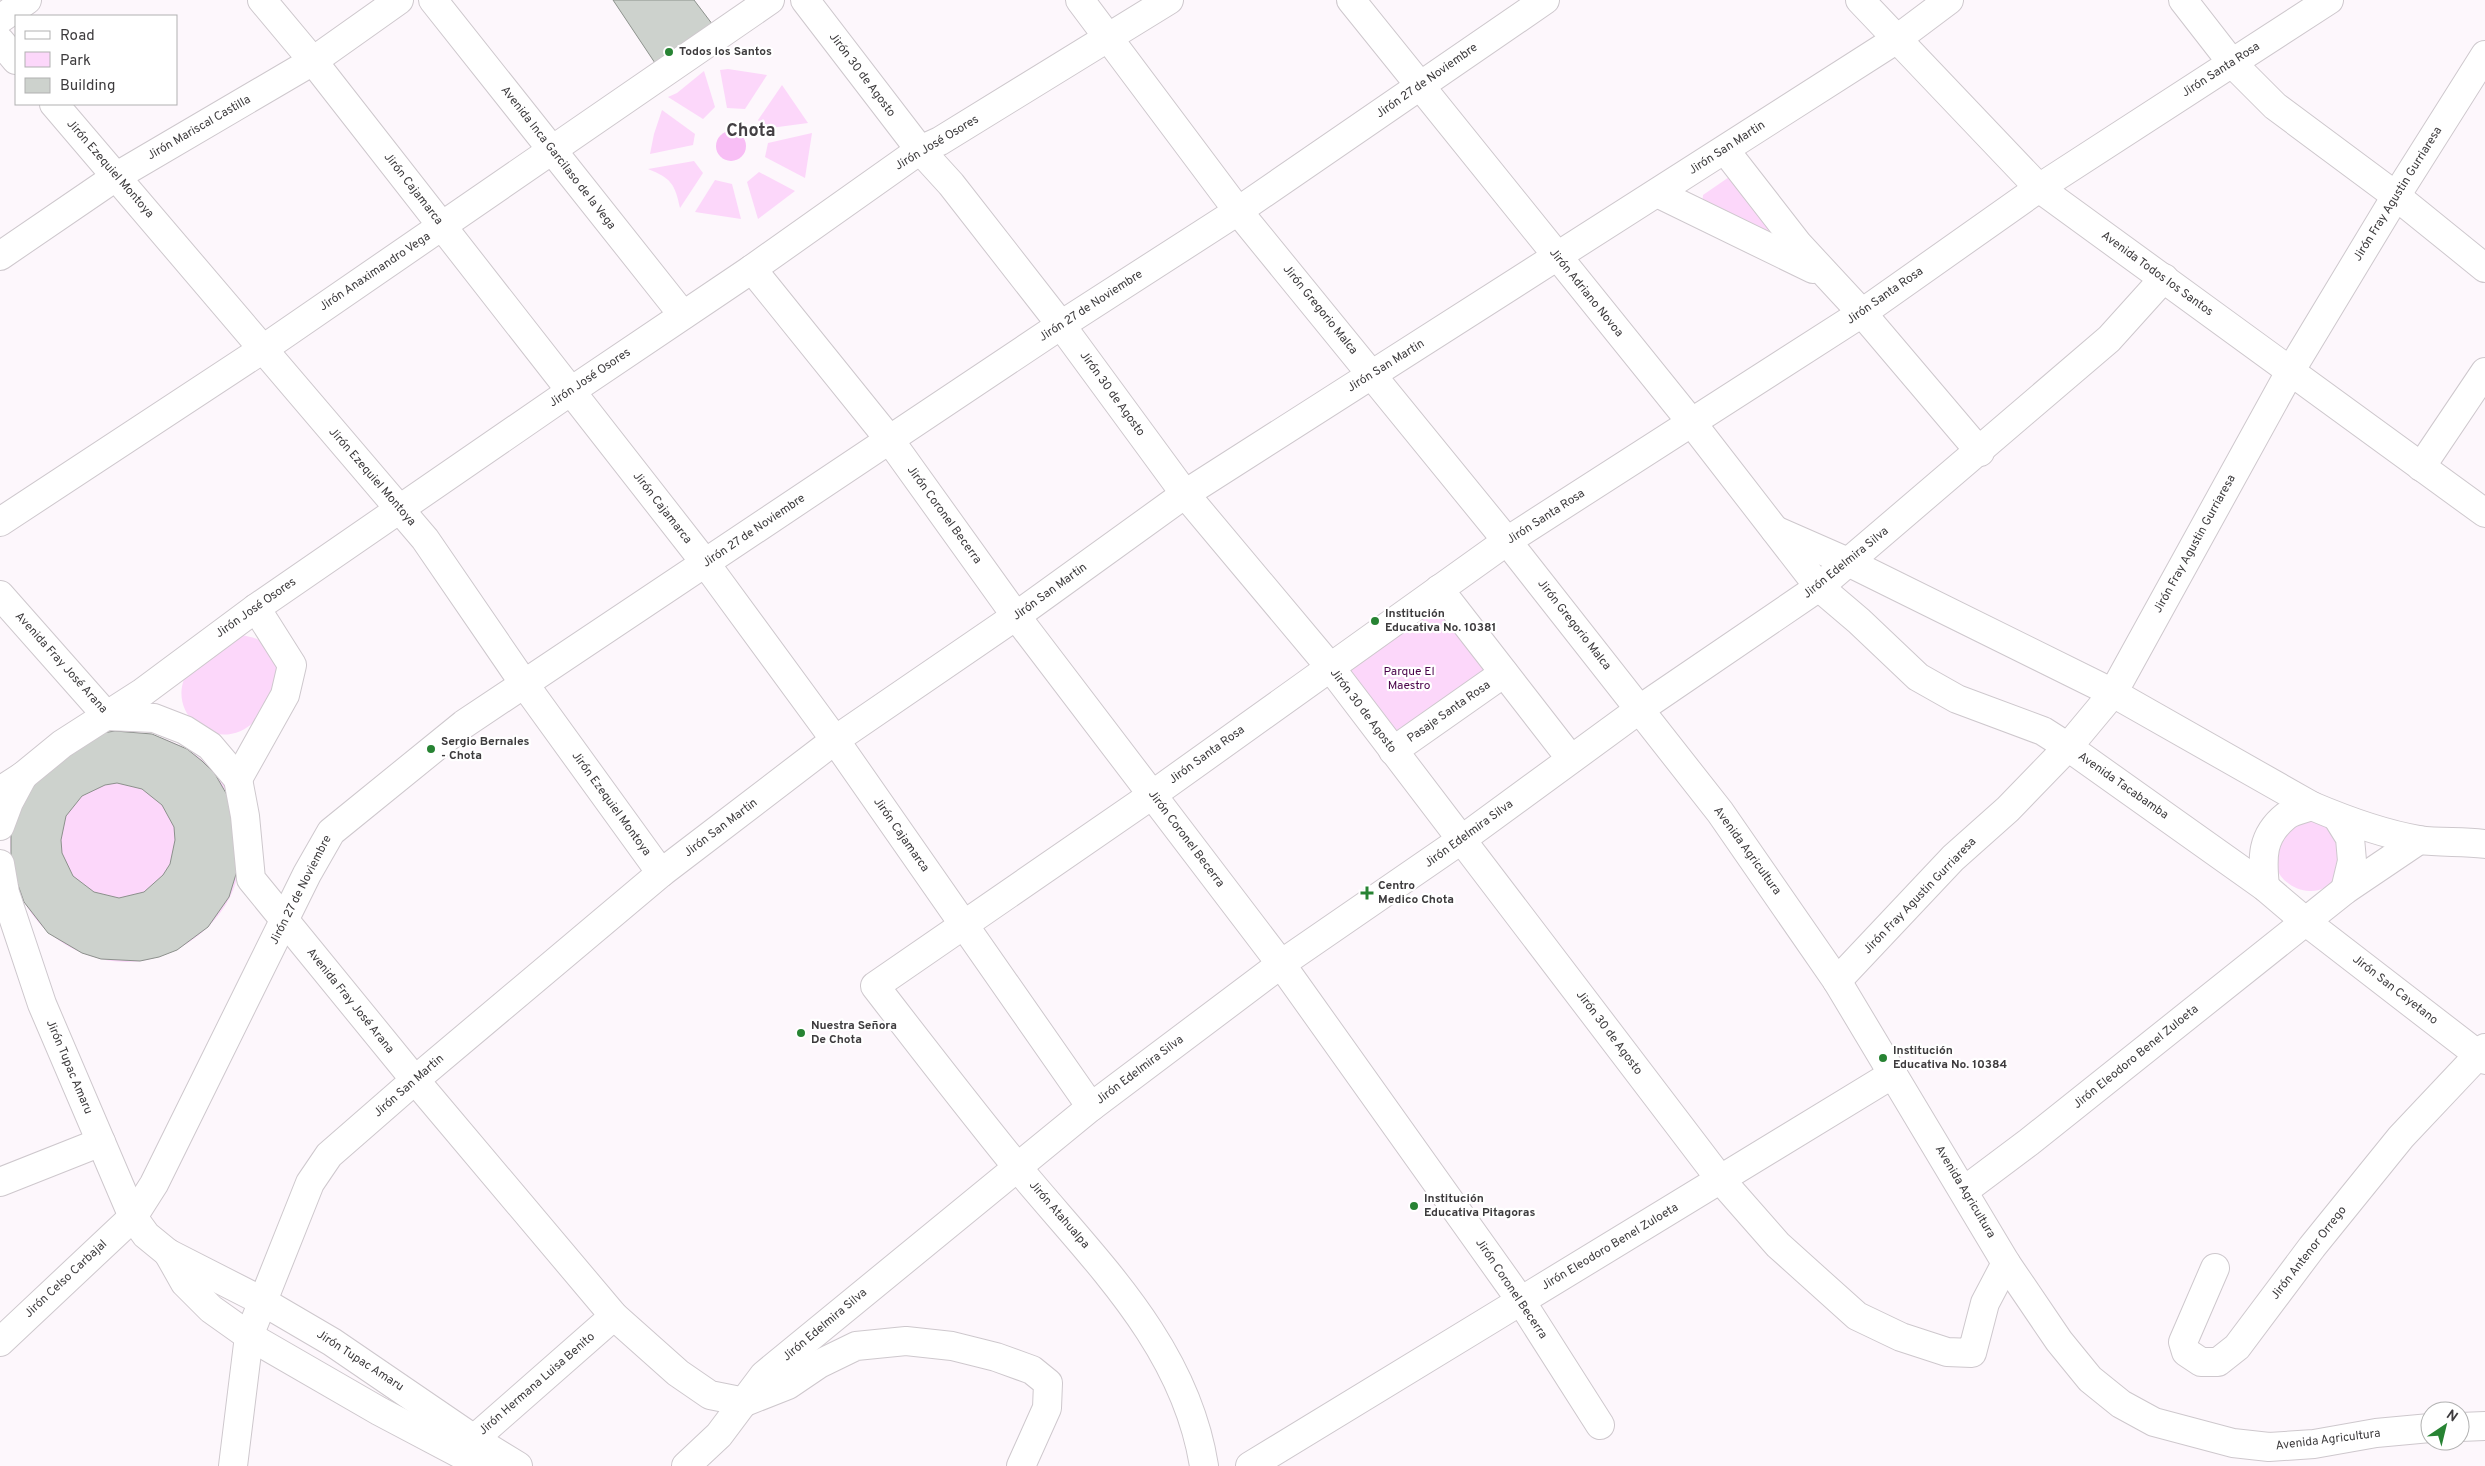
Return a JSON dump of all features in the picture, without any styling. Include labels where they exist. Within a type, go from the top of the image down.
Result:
[{"type":"street","points":[[0,19],[27,0]]},
{"type":"street","name":"Jirón Cajamarca","points":[[262,0],[313,61],[706,564],[835,740],[1091,1107]]},
{"type":"street","name":"Jirón Mariscal Castilla","points":[[0,256],[117,176],[313,61],[398,0]]},
{"type":"street","name":"Avenida Inca Garcilaso de la Vega","points":[[433,0],[683,315]]},
{"type":"street","name":"Jirón Anaximandro Vega","points":[[0,522],[263,349],[770,0]]},
{"type":"street","name":"Jirón 30 de Agosto","points":[[805,0],[920,150],[951,184],[1061,325],[1185,494],[1330,668],[1720,1180],[1778,1244],[1857,1316],[1910,1340],[1947,1352],[1972,1353],[1985,1303],[2006,1262]]},
{"type":"street","name":"Jirón Gregorio Malca","points":[[1080,0],[1109,37],[1150,96],[1238,211],[1507,541],[1640,709]]},
{"type":"street","name":"Jirón José Osores","points":[[0,791],[23,776],[62,744],[107,716],[400,507],[752,269],[920,150],[940,141],[1169,0]]},
{"type":"street","name":"Jirón Adriano Novoa","points":[[1351,0],[1692,423],[1775,530],[1796,562],[1818,588]]},
{"type":"street","name":"Jirón 27 de Noviembre","points":[[133,1217],[154,1184],[330,832],[464,724],[1061,325],[1238,211],[1545,0]]},
{"type":"street","name":"Avenida Todos los Santos","points":[[1860,0],[2040,188],[2291,370],[2485,514]]},
{"type":"street","name":"Jirón San Martin","points":[[233,1466],[249,1336],[310,1184],[329,1155],[415,1080],[661,873],[835,740],[1016,616],[1185,494],[1897,39],[1949,0]]},
{"type":"street","points":[[2183,0],[2232,63],[2275,106],[2396,196],[2485,268]]},
{"type":"street","name":"Jirón Santa Rosa","points":[[875,986],[1152,794],[1507,541],[1862,314],[2040,188],[2329,0]]},
{"type":"street","points":[[0,41],[15,59]]},
{"type":"street","name":"Jirón Fray Agustin Gurriaresa","points":[[1837,981],[1953,858],[2008,809],[2068,747],[2113,693],[2291,370],[2396,196],[2485,55]]},
{"type":"street","name":"Jirón Ezequiel Montoya","points":[[55,105],[400,507],[425,539],[524,685],[661,873]]},
{"type":"street","points":[[1725,150],[1798,244],[1862,314],[1980,452]]},
{"type":"street","points":[[1657,193],[1828,277]]},
{"type":"street","name":"Jirón Coronel Becerra","points":[[752,269],[889,439],[1016,616],[1281,964],[1521,1301],[1600,1425]]},
{"type":"street","name":"Jirón Edelmira Silva","points":[[686,1466],[719,1435],[764,1375],[1091,1107],[1281,964],[1462,840],[1640,709],[1818,588],[1980,452],[2109,339],[2164,278]]},
{"type":"street","points":[[2421,467],[2485,372]]},
{"type":"street","points":[[1775,530],[1848,562],[2113,693],[2312,806],[2337,817],[2419,840],[2466,841],[2485,844]]},
{"type":"street","name":"Avenida Tacabamba","points":[[1818,588],[1859,620],[1918,677],[1957,699],[2043,731],[2266,887],[2305,921]]},
{"type":"street","points":[[1439,589],[1571,759]]},
{"type":"street","name":"Avenida Fray José Arana","points":[[0,595],[107,716],[154,718],[185,730],[210,746],[238,779],[245,816],[251,879],[285,922],[614,1316],[678,1373],[710,1395],[745,1402]]},
{"type":"street","points":[[238,779],[285,695],[292,665],[256,608]]},
{"type":"street","name":"Pasaje Santa Rosa","points":[[1393,751],[1504,674]]},
{"type":"street","name":"Avenida Agricultura","points":[[1640,709],[1768,879],[1837,981],[1965,1190],[2006,1262],[2059,1341],[2090,1379],[2120,1404],[2154,1422],[2233,1444],[2269,1447],[2314,1444],[2376,1433],[2420,1429]]},
{"type":"street","points":[[0,826],[9,802],[23,776]]},
{"type":"street","points":[[2266,887],[2262,858],[2269,836],[2287,815],[2312,806]]},
{"type":"street","points":[[2337,817],[2350,838],[2352,861],[2345,890]]},
{"type":"street","points":[[2305,921],[2345,890],[2419,840]]},
{"type":"street","name":"Jirón Tupac Amaru","points":[[0,864],[5,893],[42,1004],[133,1217],[146,1235],[168,1253],[262,1301],[332,1342],[474,1454]]},
{"type":"street","name":"Jirón Eleodoro Benel Zuloeta","points":[[1965,1190],[2029,1142],[2305,921]]},
{"type":"street","name":"Jirón San Cayetano","points":[[2305,921],[2483,1054]]},
{"type":"street","name":"Jirón Atahualpa","points":[[875,986],[1018,1168],[1134,1305],[1160,1345],[1183,1388],[1199,1436],[1204,1466]]},
{"type":"street","name":"Jirón Antenor Orrego","points":[[2215,1268],[2183,1342],[2186,1352],[2200,1362],[2218,1362],[2237,1347],[2312,1247],[2401,1137],[2483,1054]]},
{"type":"street","name":"Jirón Eleodoro Benel Zuloeta","points":[[1250,1466],[1893,1074]]},
{"type":"street","points":[[0,1182],[101,1142]]},
{"type":"street","name":"Jirón Celso Carbajal","points":[[0,1342],[133,1217]]},
{"type":"street","name":"Jirón Tupac Amaru","points":[[168,1253],[185,1283],[210,1309],[249,1336],[379,1411],[474,1454],[518,1466]]},
{"type":"street","name":"Jirón Hermana Luisa Benito","points":[[474,1454],[614,1316]]},
{"type":"street","points":[[745,1402],[788,1385],[819,1364],[856,1346],[906,1340],[952,1346],[996,1357],[1032,1370],[1048,1383],[1047,1408],[1021,1466]]},
{"type":"street","points":[[2470,1427],[2485,1426]]},
{"type":"green space","points":[[728,69],[767,75],[745,109],[727,108],[720,70]]},
{"type":"green space","points":[[704,71],[715,107],[703,119],[668,97],[677,93]]},
{"type":"green space","points":[[782,85],[808,123],[763,129],[758,120]]},
{"type":"green space","points":[[662,110],[695,134],[693,145],[650,154]]},
{"type":"green space","points":[[812,133],[805,178],[765,157],[768,143]]},
{"type":"green space","points":[[694,161],[703,173],[680,208],[671,183],[648,169]]},
{"type":"green space","points":[[759,172],[795,191],[758,219],[747,182]]},
{"type":"green space","points":[[1732,175],[1785,237],[1775,245],[1702,206],[1703,195]]},
{"type":"green space","points":[[715,180],[732,184],[741,219],[695,212]]},
{"type":"green space","name":"Parque El Maestro","points":[[1439,604],[1490,669],[1400,738],[1348,673]]},
{"type":"green space","points":[[241,635],[255,638],[270,647],[281,665],[271,698],[263,713],[241,731],[225,735],[209,732],[196,724],[187,713],[182,698],[183,682],[195,662]]},
{"type":"green space","points":[[115,731],[152,735],[170,741],[187,749],[215,773],[226,788],[234,806],[240,856],[236,881],[230,897],[221,913],[209,926],[180,948],[164,955],[135,962],[112,961],[89,956],[57,939],[44,928],[25,903],[14,875],[11,859],[11,827],[96,734]]},
{"type":"green space","points":[[2311,820],[2323,823],[2341,837],[2336,881],[2315,891],[2306,891],[2290,885],[2279,873],[2276,862],[2277,844],[2293,825]]},
{"type":"shaded area","points":[[731,131],[737,132],[745,140],[745,152],[737,160],[731,161],[725,160],[717,152],[716,146],[717,140],[725,132]]},
{"type":"building","name":"Todos los Santos","points":[[613,0],[694,0],[719,33],[661,72]]},
{"type":"building","points":[[115,731],[152,734],[187,749],[215,774],[234,807],[240,861],[229,897],[208,927],[177,950],[159,957],[140,961],[101,959],[82,953],[48,933],[24,902],[11,865],[11,827],[46,761],[96,734]],"holes":[[[117,783],[142,789],[162,805],[174,827],[175,840],[170,864],[163,875],[144,892],[119,898],[94,892],[73,876],[62,853],[61,840],[66,816],[82,796],[105,785]]]},
{"type":"place","name":"Todos los Santos","points":[[669,52]]},
{"type":"place","name":"Institución Educativa No. 10381","points":[[1375,621]]},
{"type":"place","name":"Sergio Bernales - Chota","points":[[431,749]]},
{"type":"place","name":"Centro Medico Chota","points":[[1367,893]]},
{"type":"place","name":"Nuestra Señora De Chota","points":[[801,1033]]},
{"type":"place","name":"Institución Educativa No. 10384","points":[[1883,1058]]},
{"type":"place","name":"Institución Educativa Pitagoras","points":[[1414,1206]]},
{"type":"district","name":"Chota","points":[[751,131]]}]
